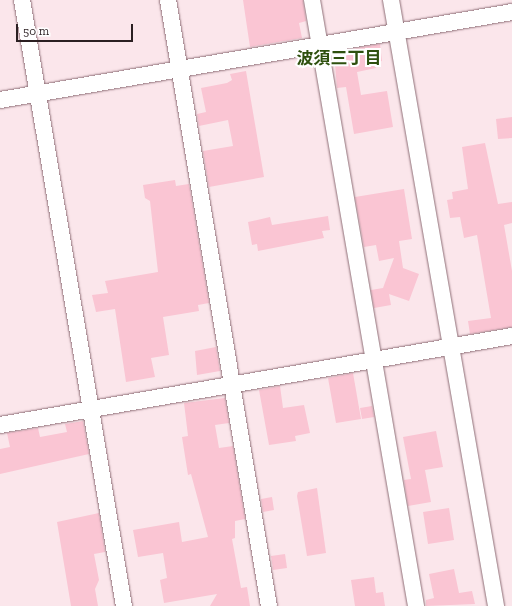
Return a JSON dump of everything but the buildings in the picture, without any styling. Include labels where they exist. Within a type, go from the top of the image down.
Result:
[{"type":"street","points":[[22,0],[124,606]]},
{"type":"street","points":[[168,0],[269,606]]},
{"type":"street","points":[[312,0],[416,606]]},
{"type":"street","points":[[391,0],[496,606]]},
{"type":"street","points":[[0,100],[512,12]]},
{"type":"street","points":[[0,425],[90,408],[512,336]]},
{"type":"district","name":"波須三丁目","points":[[339,59]]}]
